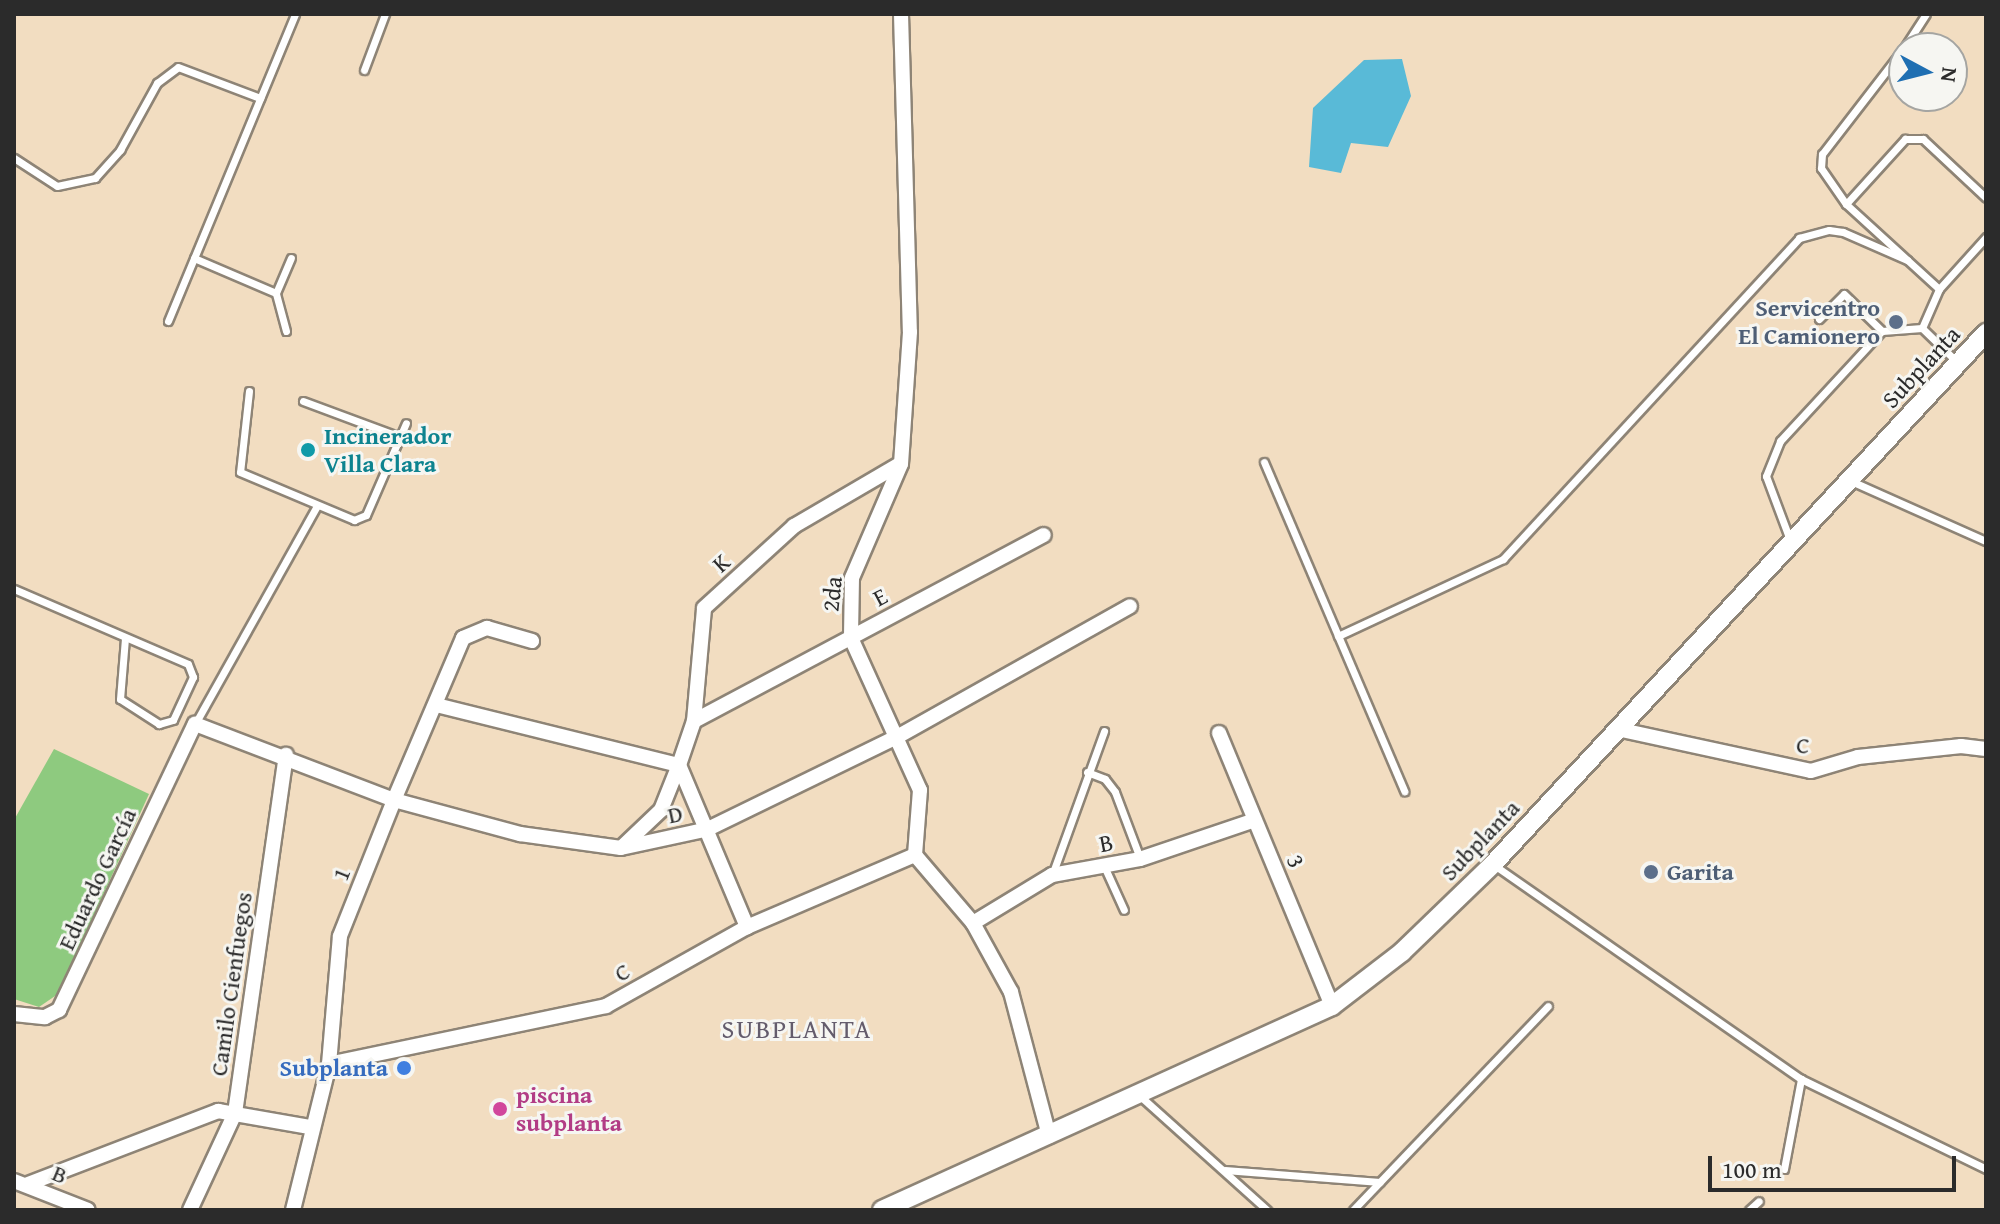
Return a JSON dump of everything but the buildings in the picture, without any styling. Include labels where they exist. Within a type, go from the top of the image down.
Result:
[{"type":"street","name":"2da","points":[[901,14],[910,332],[901,464],[852,578],[851,638],[920,790],[915,855]]},
{"type":"street","name":"Subplanta","points":[[889,1208],[1332,1006],[1402,952],[1493,864],[1986,333]]},
{"type":"street","name":"K","points":[[621,848],[661,810],[679,765],[694,721],[704,608],[794,526],[901,464]]},
{"type":"street","name":"E","points":[[694,721],[1044,535]]},
{"type":"street","name":"D","points":[[195,724],[286,755],[394,800],[520,834],[621,848],[706,829],[897,737],[1130,606]]},
{"type":"street","name":"1","points":[[293,1210],[310,1127],[329,1064],[340,936],[394,800],[463,638],[487,628],[532,641]]},
{"type":"street","points":[[436,705],[679,765],[747,927]]},
{"type":"street","name":"Eduardo García","points":[[14,1014],[45,1017],[59,1010],[195,724]]},
{"type":"street","name":"C","points":[[1617,729],[1811,771],[1858,757],[1961,746],[1986,749]]},
{"type":"street","name":"3","points":[[1219,733],[1332,1006]]},
{"type":"street","name":"Camilo Cienfuegos","points":[[190,1210],[235,1113],[286,755]]},
{"type":"street","name":"B","points":[[973,923],[1052,875],[1140,859],[1255,820]]},
{"type":"street","name":"C","points":[[329,1064],[606,1006],[747,927],[915,855]]},
{"type":"street","points":[[915,855],[973,923],[1011,992],[1049,1136]]},
{"type":"street","points":[[21,1182],[218,1111],[310,1127]]},
{"type":"street","name":"B","points":[[21,1182],[88,1210]]},
{"type":"lane","points":[[168,321],[295,14]]},
{"type":"lane","points":[[364,70],[385,14]]},
{"type":"lane","points":[[1914,32],[1926,14]]},
{"type":"lane","points":[[14,158],[57,186],[95,178],[120,150],[157,83],[178,67],[260,98]]},
{"type":"lane","points":[[1888,69],[1822,154],[1821,168],[1846,204],[1939,289]]},
{"type":"lane","points":[[1846,204],[1905,139],[1923,139],[1986,198]]},
{"type":"lane","points":[[1338,636],[1503,559],[1799,238],[1829,230],[1843,232],[1907,260]]},
{"type":"lane","points":[[1922,328],[1939,289],[1986,237]]},
{"type":"lane","points":[[194,258],[276,293]]},
{"type":"lane","points":[[286,331],[276,293],[291,258]]},
{"type":"lane","points":[[1819,319],[1844,294],[1882,331]]},
{"type":"lane","points":[[1791,543],[1766,476],[1780,441],[1882,331],[1922,328],[1958,363]]},
{"type":"lane","points":[[249,391],[240,472],[317,506],[361,520],[406,423]]},
{"type":"lane","points":[[303,401],[400,437]]},
{"type":"lane","points":[[1264,462],[1404,791]]},
{"type":"lane","points":[[1849,480],[1986,541]]},
{"type":"lane","points":[[195,724],[317,506]]},
{"type":"lane","points":[[14,589],[188,664],[193,677],[173,720],[159,724],[120,699],[125,638]]},
{"type":"lane","points":[[1052,875],[1104,731]]},
{"type":"lane","points":[[1087,772],[1105,779],[1115,792],[1140,859]]},
{"type":"lane","points":[[1493,864],[1801,1079],[1986,1169]]},
{"type":"lane","points":[[1104,866],[1124,910]]},
{"type":"lane","points":[[1353,1210],[1548,1006]]},
{"type":"lane","points":[[1784,1169],[1801,1079]]},
{"type":"lane","points":[[1138,1095],[1267,1210]]},
{"type":"lane","points":[[1975,1163],[1986,1161]]},
{"type":"lane","points":[[1223,1170],[1380,1182]]},
{"type":"lane","points":[[1749,1210],[1759,1201]]},
{"type":"green space","points":[[54,749],[149,794],[58,994],[39,1007],[14,999],[14,820]]},
{"type":"water","points":[[1402,59],[1411,96],[1388,147],[1351,143],[1341,173],[1309,167],[1313,108],[1364,60]]},
{"type":"place","name":"Servicentro El Camionero","points":[[1896,322]]},
{"type":"place","name":"Incinerador Villa Clara","points":[[308,450]]},
{"type":"place","name":"Garita","points":[[1651,872]]},
{"type":"place","name":"Subplanta","points":[[404,1068]]},
{"type":"place","name":"piscina subplanta","points":[[500,1109]]},
{"type":"district","name":"SUBPLANTA","points":[[797,1029]]}]
